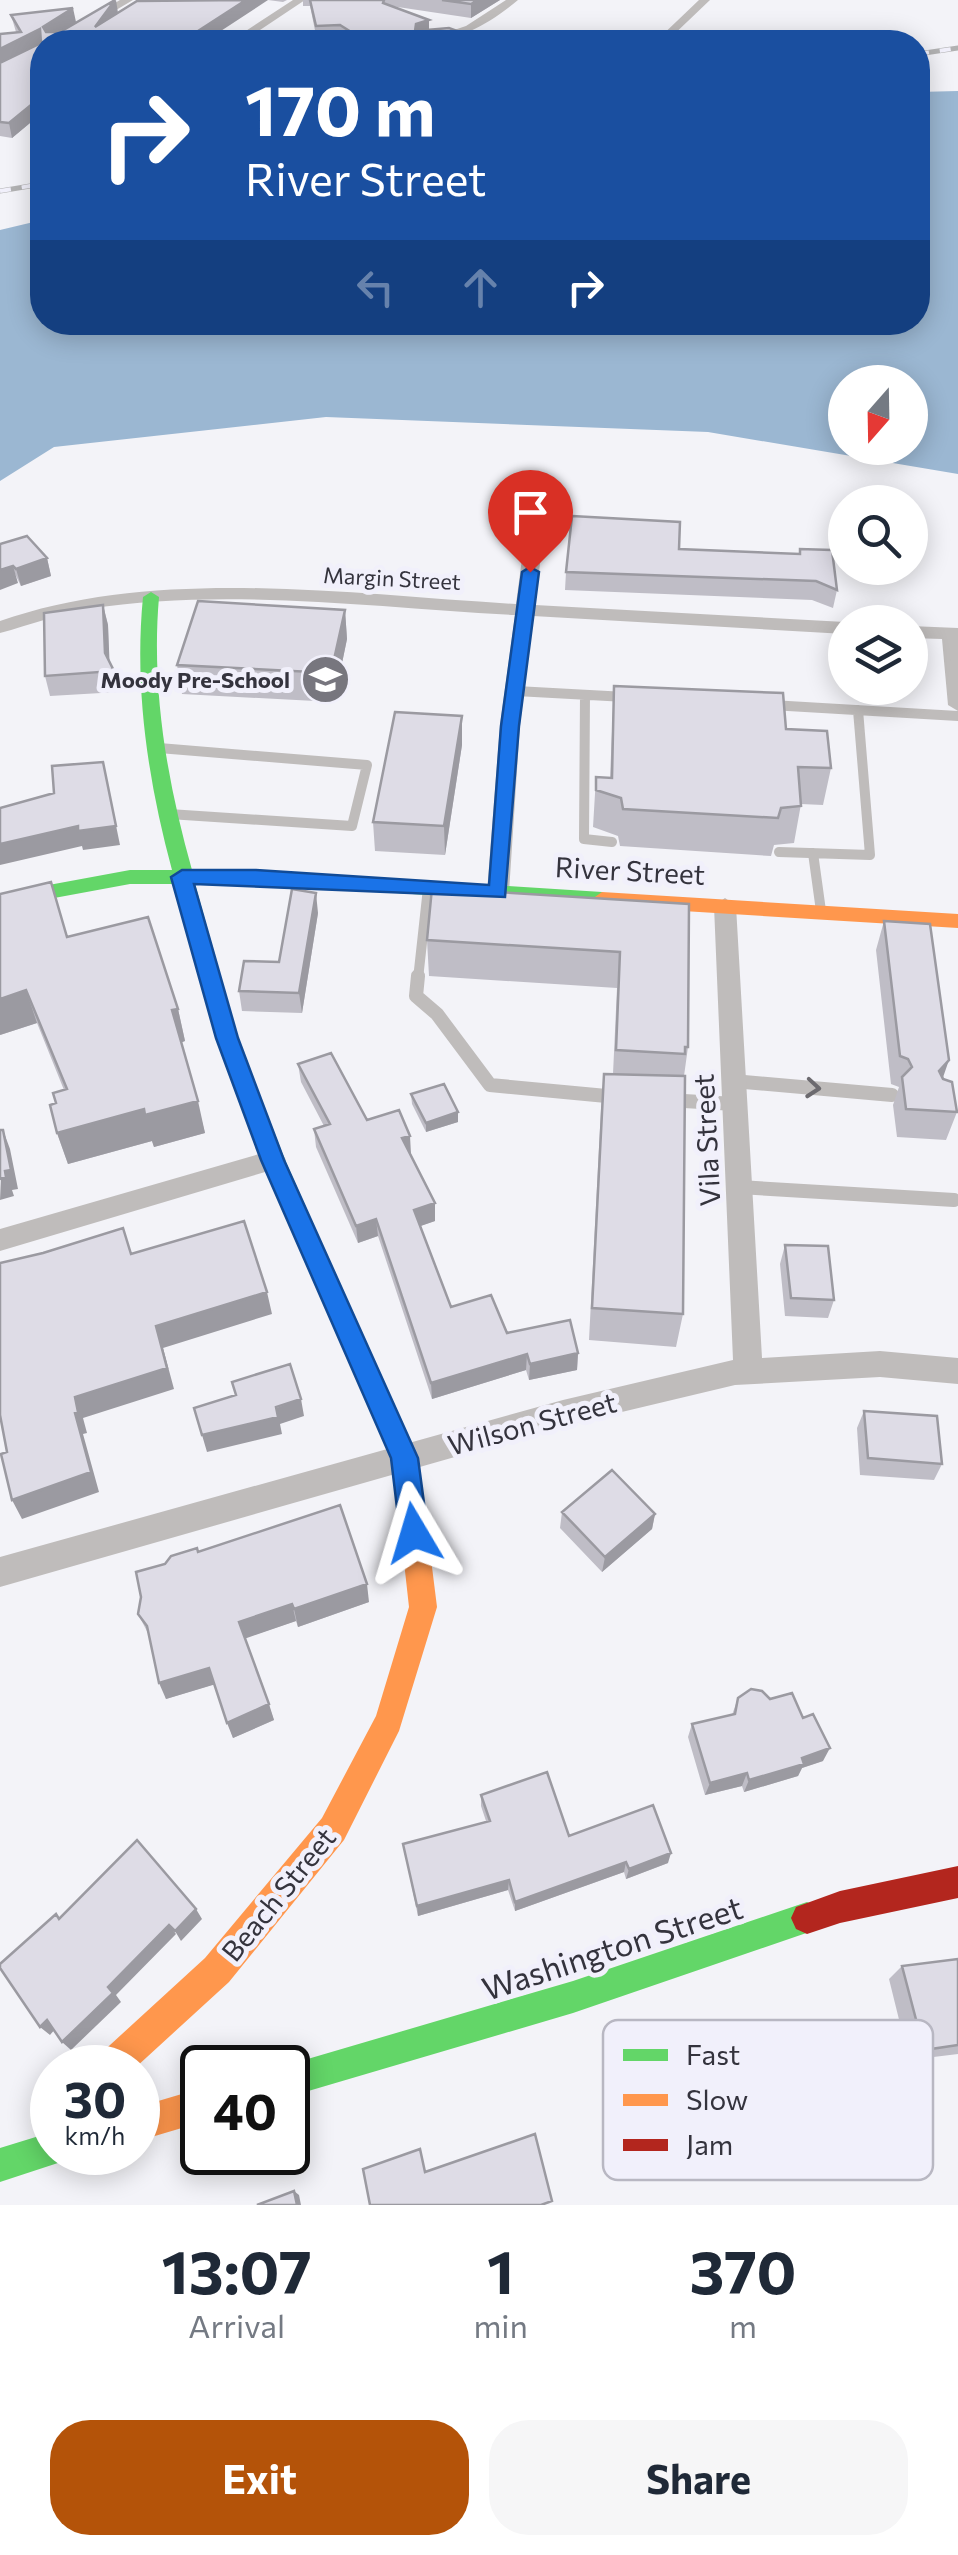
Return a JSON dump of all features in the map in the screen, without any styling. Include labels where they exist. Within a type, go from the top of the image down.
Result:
[{"type":"street","points":[[76,30],[128,0]]},
{"type":"street","points":[[254,30],[300,0]]},
{"type":"street","points":[[463,30],[513,0]]},
{"type":"street","points":[[673,30],[705,0]]},
{"type":"street","points":[[498,892],[516,691],[540,498]]},
{"type":"street","name":"Margin Street","points":[[0,627],[42,610],[151,597],[248,595],[828,627]]},
{"type":"street","name":"Beach Street","points":[[135,2045],[216,1970],[333,1829],[390,1722],[422,1607],[405,1458],[272,1160],[227,1038],[182,877],[166,814],[156,748],[146,652],[151,597]]},
{"type":"street","points":[[928,633],[954,634],[958,705]]},
{"type":"street","name":"River Street","points":[[0,901],[130,877],[256,877],[958,921]]},
{"type":"street","name":"Vila Street","points":[[725,906],[748,1371]]},
{"type":"street","points":[[0,1240],[272,1160]]},
{"type":"street","name":"Wilson Street","points":[[0,1572],[564,1412],[748,1371],[880,1364],[958,1371]]},
{"type":"street","name":"Washington Street","points":[[310,2074],[573,1997],[840,1907],[958,1882]]},
{"type":"street","points":[[5,2163],[30,2141]]},
{"type":"street","points":[[5,2163],[30,2156]]},
{"type":"lane","points":[[516,691],[643,698]]},
{"type":"lane","points":[[584,695],[584,839],[612,842]]},
{"type":"lane","points":[[760,705],[958,716]]},
{"type":"lane","points":[[779,852],[870,854],[858,710]]},
{"type":"lane","points":[[156,748],[367,765],[352,826],[166,814]]},
{"type":"lane","points":[[813,853],[821,911]]},
{"type":"lane","points":[[428,888],[416,996],[437,1014],[490,1085],[624,1097]]},
{"type":"lane","points":[[643,1098],[734,1092],[892,1095]]},
{"type":"lane","points":[[738,1186],[954,1200]]},
{"type":"water","points":[[958,91],[958,474],[904,465],[928,465],[928,365],[828,365],[828,452],[708,432],[326,417],[54,447],[0,481],[0,230],[30,223],[30,335],[930,335],[930,92]]},
{"type":"building","points":[[115,0],[95,27],[137,1],[246,0],[200,30],[63,30]]},
{"type":"building","points":[[310,0],[384,0],[383,3],[429,20],[416,24],[415,30],[316,26]]},
{"type":"building","points":[[442,0],[478,0],[471,4]]},
{"type":"building","points":[[73,8],[43,27],[45,30],[30,30],[30,34],[0,49],[0,34],[21,32],[11,15]]},
{"type":"building","points":[[30,48],[30,106],[9,123],[0,122],[0,63]]},
{"type":"building","points":[[572,516],[680,522],[679,549],[800,554],[800,549],[828,550],[828,585],[836,585],[837,590],[816,581],[566,572]]},
{"type":"building","points":[[27,536],[47,558],[0,570],[0,544]]},
{"type":"building","points":[[198,601],[345,610],[331,673],[177,665]]},
{"type":"building","points":[[103,605],[105,653],[114,671],[45,676],[44,613]]},
{"type":"building","points":[[614,686],[783,693],[786,729],[827,731],[831,768],[798,767],[801,806],[781,808],[778,818],[623,809],[621,798],[596,790],[596,777],[612,778]]},
{"type":"building","points":[[395,712],[462,716],[444,826],[373,822]]},
{"type":"building","points":[[103,762],[116,826],[78,831],[78,826],[0,844],[0,808],[54,793],[52,766]]},
{"type":"building","points":[[51,882],[67,937],[148,917],[178,1009],[172,1010],[198,1101],[145,1115],[144,1109],[57,1133],[50,1105],[56,1103],[53,1093],[67,1089],[26,990],[0,999],[0,894]]},
{"type":"building","points":[[432,888],[689,904],[685,1054],[616,1050],[620,952],[427,940]]},
{"type":"building","points":[[292,889],[316,893],[299,993],[239,991],[244,961],[279,962]]},
{"type":"building","points":[[884,921],[930,924],[949,1060],[939,1071],[943,1079],[952,1082],[957,1112],[906,1109],[902,1077],[912,1067],[908,1059],[900,1056]]},
{"type":"building","points":[[331,1053],[367,1120],[399,1110],[410,1136],[402,1138],[435,1203],[414,1210],[451,1307],[491,1295],[507,1333],[570,1320],[578,1353],[530,1364],[527,1354],[431,1383],[376,1219],[356,1226],[314,1129],[330,1124],[298,1064]]},
{"type":"building","points":[[604,1074],[685,1076],[683,1314],[592,1308]]},
{"type":"building","points":[[444,1084],[458,1112],[426,1123],[411,1094]]},
{"type":"building","points":[[0,1130],[11,1170],[5,1171],[6,1177],[0,1179]]},
{"type":"building","points":[[244,1221],[267,1292],[156,1326],[167,1368],[75,1397],[75,1413],[91,1472],[12,1500],[1,1454],[7,1452],[0,1415],[0,1263],[123,1228],[131,1254]]},
{"type":"building","points":[[785,1245],[828,1246],[834,1300],[791,1298]]},
{"type":"building","points":[[290,1364],[301,1399],[276,1407],[278,1417],[202,1435],[194,1408],[236,1395],[232,1382]]},
{"type":"building","points":[[864,1411],[937,1416],[942,1464],[868,1458]]},
{"type":"building","points":[[612,1470],[655,1514],[605,1557],[562,1512]]},
{"type":"building","points":[[340,1505],[367,1584],[294,1609],[292,1604],[239,1622],[269,1704],[227,1723],[209,1668],[159,1683],[147,1626],[138,1614],[141,1597],[136,1572],[165,1564],[171,1556],[197,1548],[198,1552]]},
{"type":"building","points":[[751,1689],[762,1691],[770,1699],[792,1693],[803,1718],[813,1714],[830,1748],[802,1758],[804,1764],[749,1780],[747,1773],[710,1783],[692,1724],[735,1714],[738,1698]]},
{"type":"building","points":[[547,1772],[569,1836],[653,1805],[671,1853],[629,1869],[626,1862],[515,1902],[509,1880],[417,1906],[403,1844],[490,1821],[481,1795]]},
{"type":"building","points":[[137,1840],[196,1909],[175,1931],[169,1925],[108,1987],[113,1993],[62,2042],[47,2020],[40,2027],[0,1964],[56,1914],[59,1919]]},
{"type":"building","points":[[958,1959],[958,2045],[933,2049],[933,2020],[916,2020],[902,1966]]},
{"type":"building","points":[[535,2134],[552,2201],[541,2205],[370,2205],[363,2169],[420,2149],[425,2172]]},
{"type":"building","points":[[294,2191],[297,2205],[257,2205]]},
{"type":"railway","points":[[930,52],[958,48]]},
{"type":"railway","points":[[0,191],[30,186]]},
{"type":"traffic: fast","points":[[151,597],[146,652],[162,797],[227,1039],[273,1160],[406,1463]]},
{"type":"traffic: fast","points":[[0,901],[130,877],[256,877],[602,899]]},
{"type":"traffic: fast","points":[[310,2074],[573,1997],[807,1918]]},
{"type":"traffic: fast","points":[[0,2165],[30,2156]]},
{"type":"traffic: slow","points":[[602,899],[958,921]]},
{"type":"traffic: slow","points":[[135,2045],[217,1970],[333,1829],[389,1721],[423,1607],[406,1463]]},
{"type":"traffic: slow","points":[[160,2117],[180,2112]]},
{"type":"traffic: jam","points":[[807,1918],[840,1907],[958,1882]]},
{"type":"place","name":"Moody Pre-School","points":[[325,679]]},
{"type":"route","points":[[414,1533],[405,1458],[272,1160],[227,1038],[182,877],[256,877],[498,892],[510,726],[530,572]]}]
